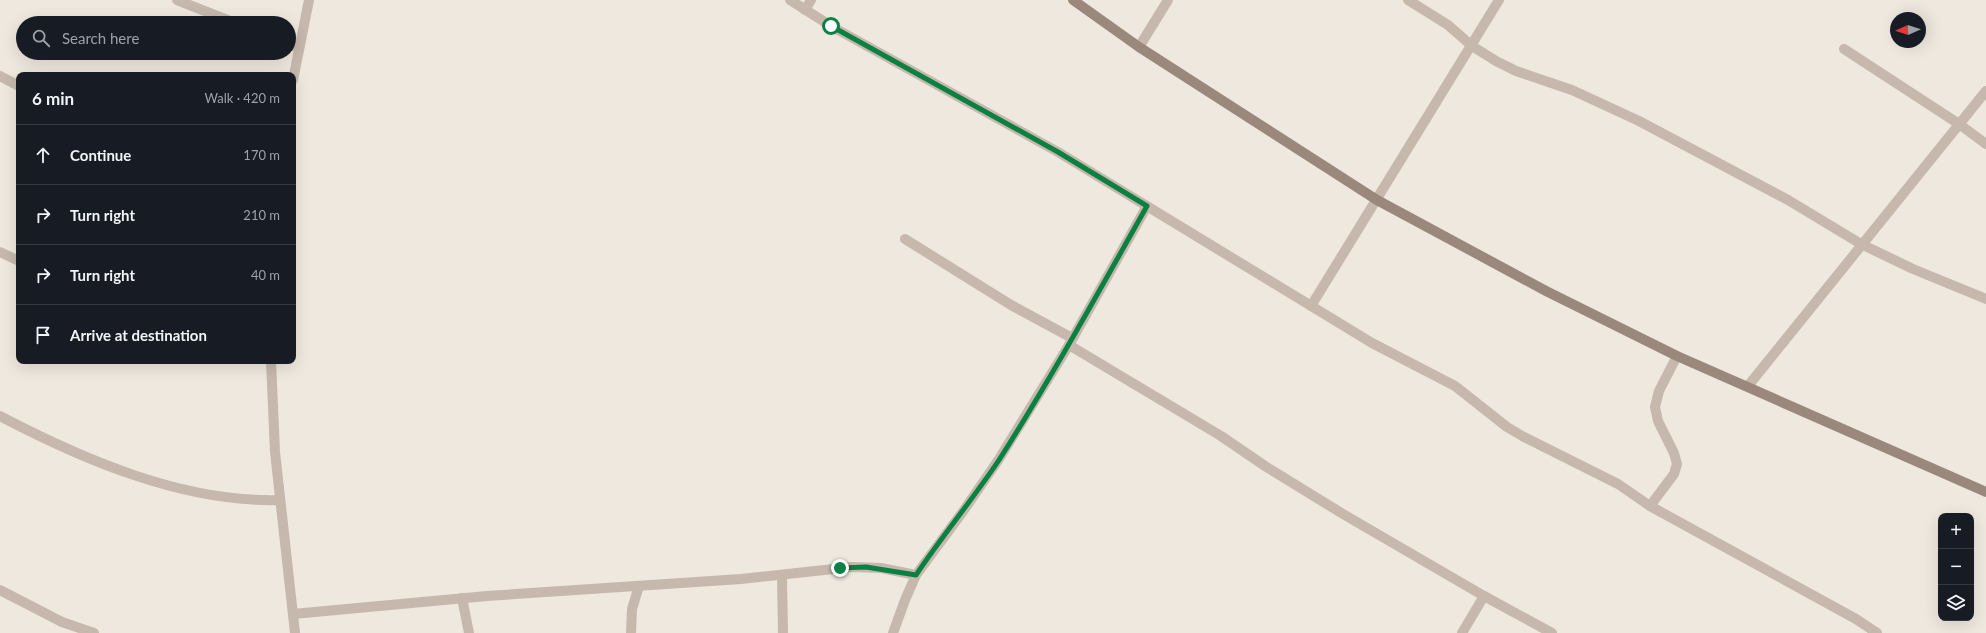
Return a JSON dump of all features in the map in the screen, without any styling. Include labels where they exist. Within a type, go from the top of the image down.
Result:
[{"type":"main road","points":[[1073,0],[1139,47],[1377,200],[1546,291],[1677,356],[1986,492]]},
{"type":"street","points":[[177,0],[217,16]]},
{"type":"street","points":[[296,40],[309,0]]},
{"type":"street","points":[[790,0],[831,26],[1058,152],[1372,343],[1455,386],[1502,423],[1524,437],[1618,484],[1650,506],[1856,619],[1877,633]]},
{"type":"street","points":[[805,10],[812,0]]},
{"type":"street","points":[[1139,47],[1168,0]]},
{"type":"street","points":[[1408,0],[1448,25],[1472,46],[1496,61],[1516,71],[1572,90],[1683,143],[1788,200],[1861,244],[1913,269],[1986,299]]},
{"type":"street","points":[[1311,306],[1499,0]]},
{"type":"street","points":[[1844,49],[1959,124],[1986,144]]},
{"type":"street","points":[[293,72],[294,60]]},
{"type":"street","points":[[0,76],[16,84]]},
{"type":"street","points":[[1748,386],[1861,244],[1986,91]]},
{"type":"street","points":[[893,633],[904,600],[916,575],[964,510],[999,459],[1070,342],[1147,206]]},
{"type":"street","points":[[905,239],[1221,436],[1311,495],[1484,596],[1552,633]]},
{"type":"street","points":[[0,252],[16,260]]},
{"type":"street","points":[[1650,506],[1674,474],[1677,464],[1674,453],[1658,421],[1654,407],[1659,390],[1677,356]]},
{"type":"street","points":[[271,364],[275,452],[295,633]]},
{"type":"street","points":[[0,416],[79,455],[196,493],[236,500],[280,500]]},
{"type":"street","points":[[293,614],[462,598],[782,576],[866,567],[916,575]]},
{"type":"street","points":[[782,576],[783,633]]},
{"type":"street","points":[[631,633],[632,609],[639,586]]},
{"type":"street","points":[[0,590],[62,622],[94,633]]},
{"type":"street","points":[[1462,633],[1484,596]]},
{"type":"street","points":[[462,598],[469,633]]},
{"type":"route","points":[[831,26],[922,78],[1058,152],[1147,206],[1041,392],[978,491],[916,575],[881,568],[840,568]]}]
